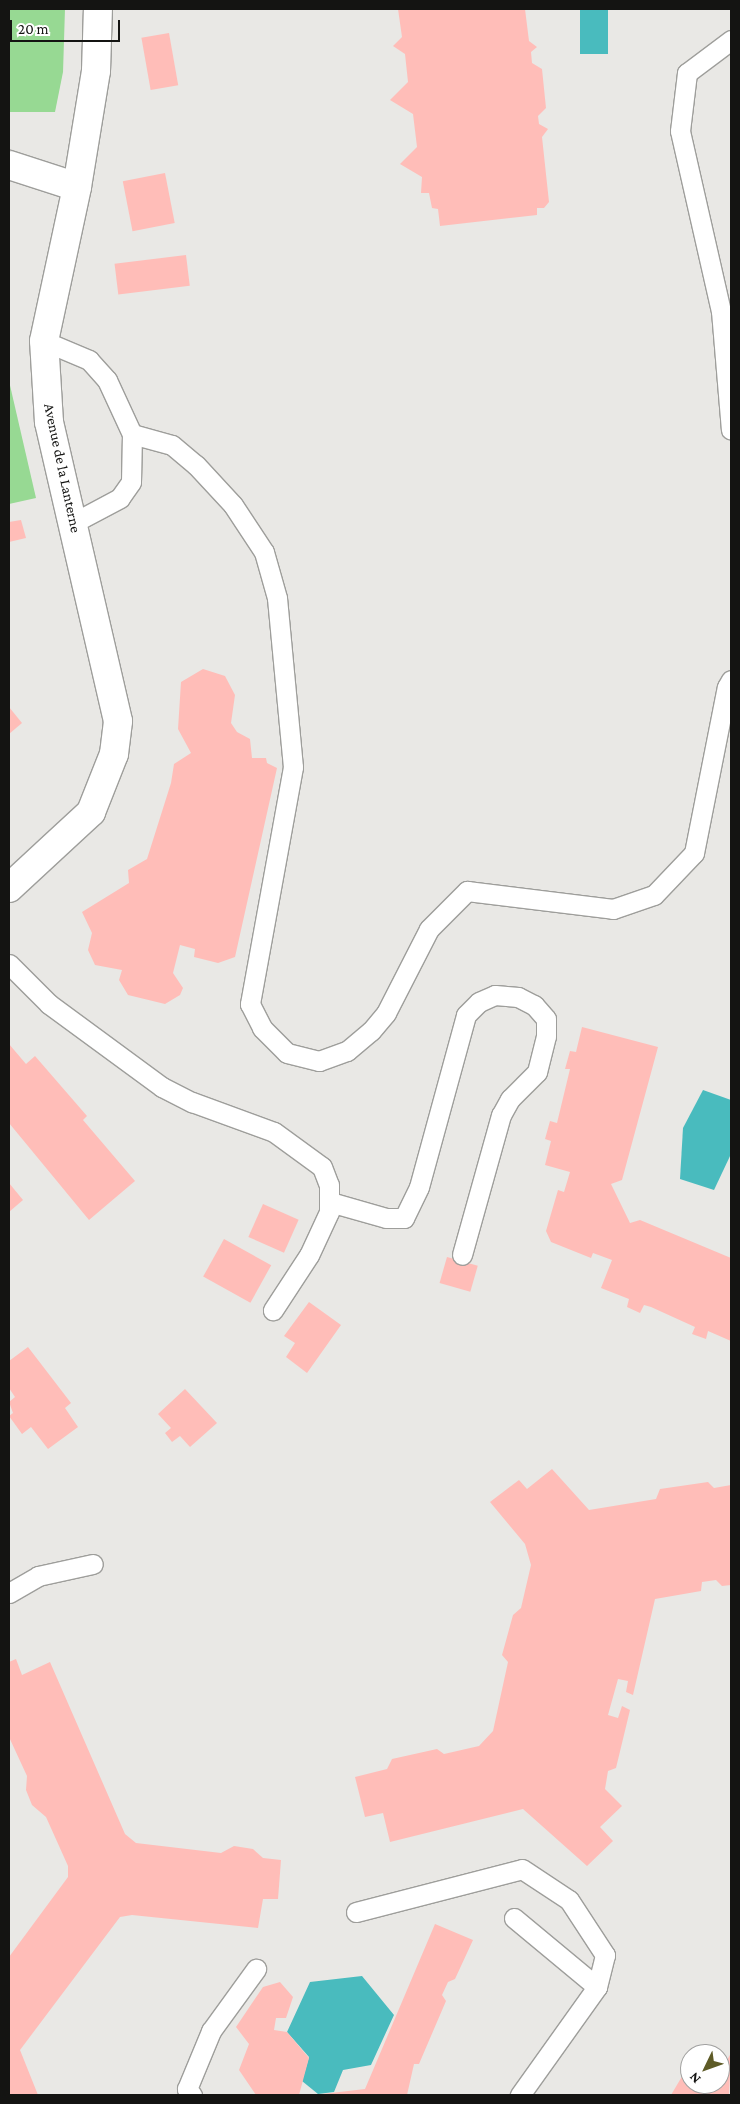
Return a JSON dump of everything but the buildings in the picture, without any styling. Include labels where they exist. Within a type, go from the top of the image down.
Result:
[{"type":"street","name":"Avenue de la Lanterne","points":[[9,888],[91,812],[114,754],[118,720],[49,422],[44,342],[77,187],[96,71],[98,9]]},
{"type":"street","points":[[9,165],[77,187]]},
{"type":"lane","points":[[731,40],[688,73],[680,131],[721,311],[731,430]]},
{"type":"lane","points":[[44,342],[89,360],[107,380],[132,434],[131,482],[120,498],[73,523]]},
{"type":"lane","points":[[132,434],[172,445],[196,464],[233,505],[264,552],[277,598],[293,767],[250,1004],[262,1028],[287,1053],[319,1062],[347,1051],[371,1031],[386,1013],[429,929],[467,891],[613,909],[654,895],[694,853],[727,687],[731,680]]},
{"type":"lane","points":[[9,964],[49,1004],[162,1087],[192,1102],[274,1132],[304,1151],[322,1167],[329,1185],[329,1212],[309,1255],[273,1310]]},
{"type":"lane","points":[[330,1202],[386,1218],[404,1218],[419,1188],[466,1015],[479,1002],[495,995],[518,997],[534,1005],[546,1019],[546,1036],[538,1072],[510,1099],[501,1115],[462,1255]]},
{"type":"lane","points":[[9,1593],[38,1576],[93,1564]]},
{"type":"lane","points":[[356,1912],[522,1869],[569,1900],[605,1954],[597,1987],[520,2095]]},
{"type":"lane","points":[[514,1918],[597,1987]]},
{"type":"lane","points":[[192,2095],[187,2089],[210,2031],[256,1969]]},
{"type":"green space","points":[[9,9],[65,9],[63,72],[55,112],[9,112]]},
{"type":"green space","points":[[9,381],[36,498],[9,504]]},
{"type":"water","points":[[580,9],[608,9],[608,54],[580,54]]},
{"type":"water","points":[[703,1090],[731,1100],[731,1154],[714,1190],[680,1179],[683,1128]]},
{"type":"water","points":[[362,1976],[394,2015],[371,2065],[343,2070],[334,2092],[318,2094],[302,2081],[309,2057],[287,2032],[310,1982]]}]
